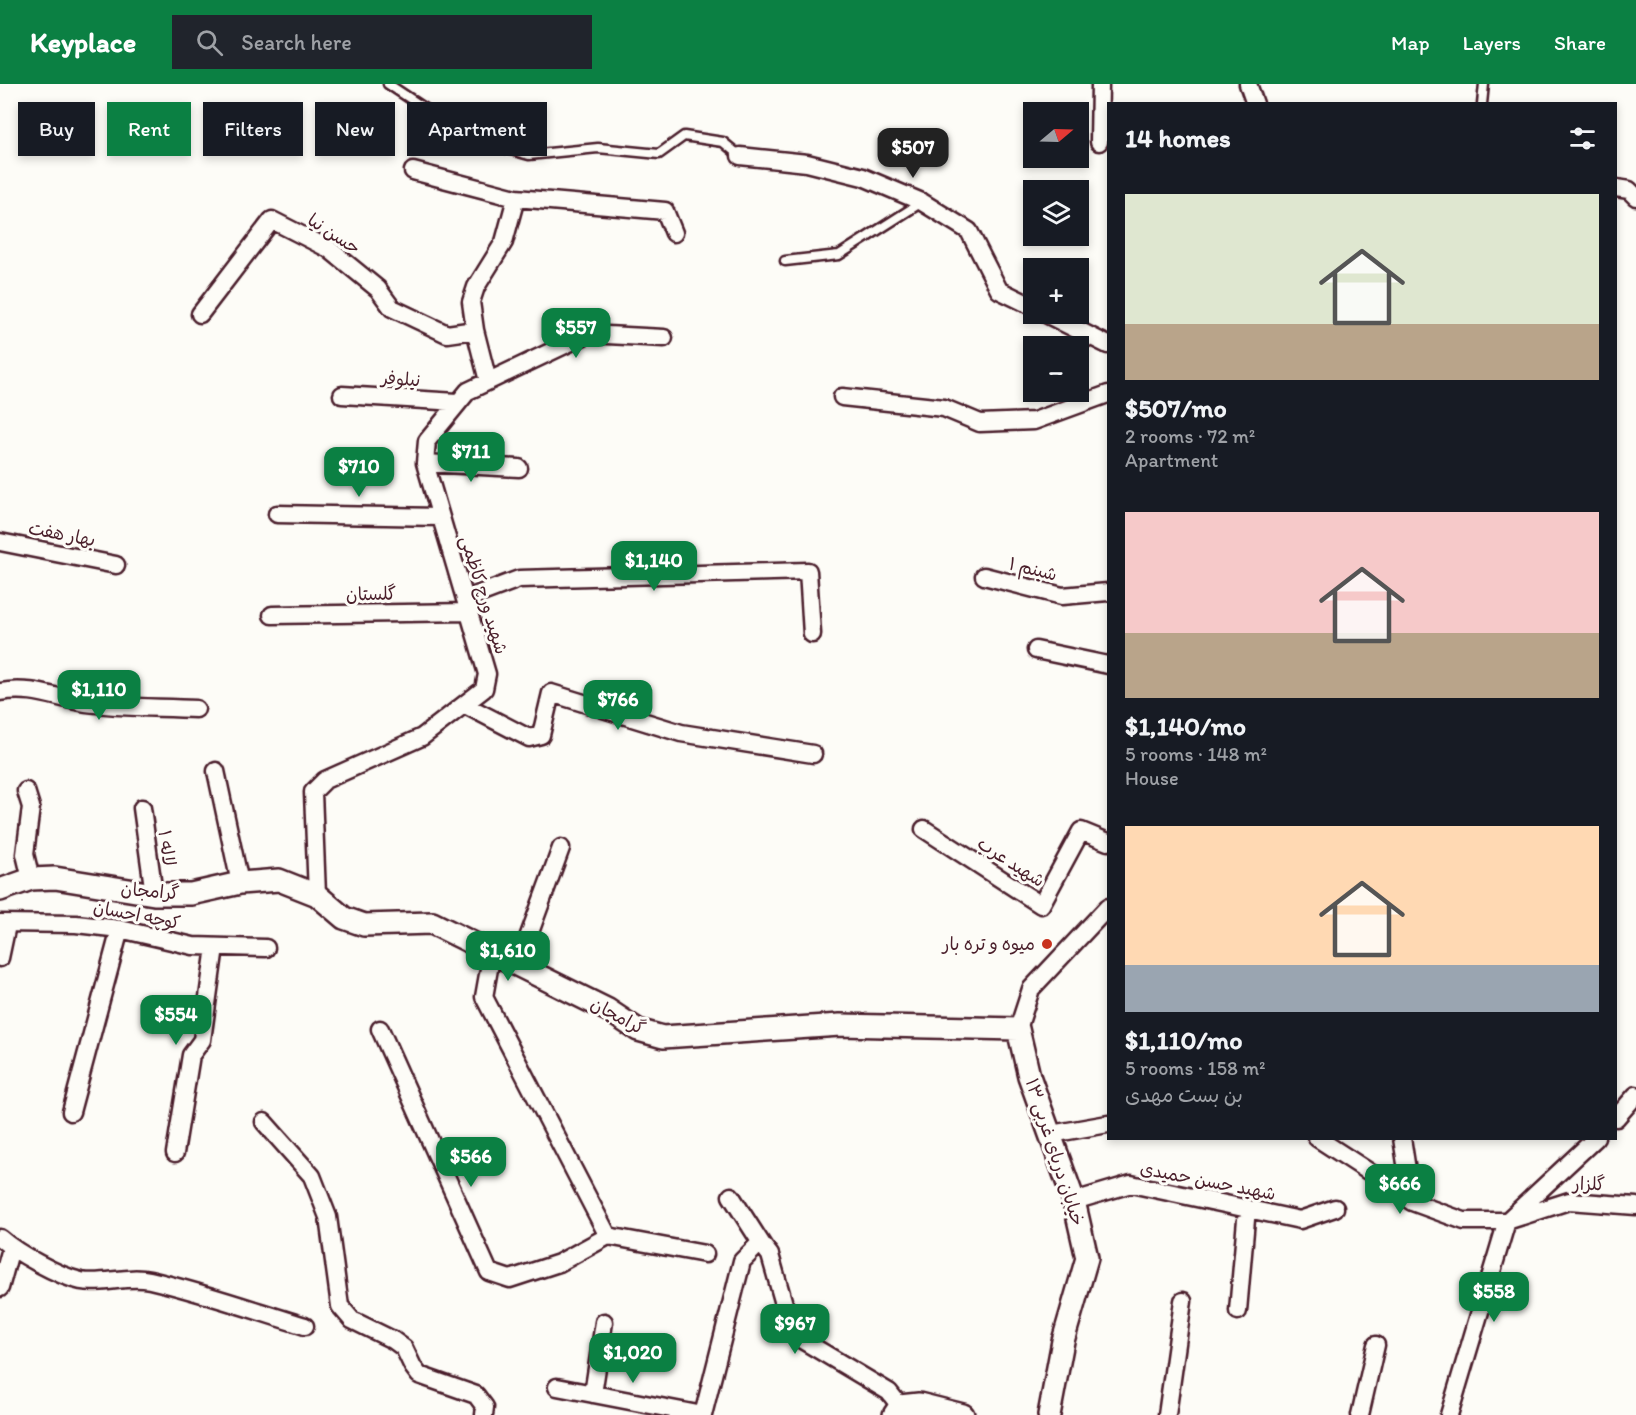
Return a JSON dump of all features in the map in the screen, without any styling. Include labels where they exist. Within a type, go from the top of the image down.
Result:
[{"type":"street","points":[[1099,142],[1100,84]]},
{"type":"street","points":[[1248,84],[1254,102]]},
{"type":"street","points":[[740,156],[818,166],[863,177],[922,202],[969,231],[999,290],[1023,302]]},
{"type":"street","points":[[413,171],[516,198],[665,211],[674,233]]},
{"type":"street","points":[[488,381],[475,330],[471,302],[476,287],[504,242],[516,198]]},
{"type":"street","name":"حسن نیا","points":[[200,314],[272,220],[328,249],[378,290],[392,308],[447,334],[475,330]]},
{"type":"street","points":[[1066,324],[1107,344]]},
{"type":"street","points":[[519,468],[424,463],[427,441],[468,391],[588,334],[664,338]]},
{"type":"street","points":[[842,397],[944,408],[980,423],[1034,421],[1107,394]]},
{"type":"street","name":"نیلوفر","points":[[342,395],[457,402]]},
{"type":"street","name":"شهید ورچ کاظمی","points":[[317,895],[314,792],[325,780],[422,737],[484,689],[487,674],[424,463]]},
{"type":"street","points":[[277,514],[440,517]]},
{"type":"street","name":"بهار هفت","points":[[0,542],[116,565]]},
{"type":"street","name":"گلستان","points":[[272,615],[468,605],[519,579],[808,571],[812,634]]},
{"type":"street","name":"شبنم ۱","points":[[984,576],[1062,596],[1107,592]]},
{"type":"street","points":[[1036,650],[1107,665]]},
{"type":"street","points":[[0,692],[16,689],[51,694],[85,703],[196,709]]},
{"type":"street","points":[[465,705],[529,738],[540,735],[551,693],[681,733],[813,754]]},
{"type":"street","points":[[216,771],[240,884]]},
{"type":"street","points":[[26,790],[31,807],[26,854],[31,879]]},
{"type":"street","name":"لاله ۱","points":[[142,808],[154,894]]},
{"type":"street","name":"شهید عرب","points":[[924,829],[1041,905],[1081,831],[1107,842]]},
{"type":"street","points":[[518,965],[561,848]]},
{"type":"street","name":"گرامجان","points":[[0,890],[31,879],[55,878],[154,894],[191,894],[240,884],[279,880],[317,895],[344,918],[364,925],[432,923],[608,1010],[638,1030],[663,1037],[840,1025],[1018,1029]]},
{"type":"street","points":[[1018,1029],[1030,989],[1107,908]]},
{"type":"street","points":[[0,958],[3,924]]},
{"type":"street","name":"کوچه احسان","points":[[3,924],[76,924],[120,929],[193,946],[266,948]]},
{"type":"street","points":[[70,1113],[120,929]]},
{"type":"street","points":[[175,1153],[192,1055],[202,1040],[215,947]]},
{"type":"street","points":[[492,952],[484,997],[608,1236]]},
{"type":"street","points":[[380,1029],[489,1272],[510,1279],[559,1263],[608,1236],[705,1254]]},
{"type":"street","name":"خیابان دریای غربی ۱۳","points":[[1018,1029],[1029,1076],[1074,1201],[1086,1258],[1062,1341],[1049,1415]]},
{"type":"street","points":[[1617,1117],[1636,1095]]},
{"type":"street","points":[[264,1122],[312,1176],[328,1217],[340,1306],[352,1320],[393,1340],[404,1348],[419,1376],[476,1395],[485,1407],[484,1415]]},
{"type":"street","points":[[1051,1134],[1107,1124]]},
{"type":"street","name":"گلزار","points":[[1320,1140],[1412,1202],[1464,1221],[1507,1221],[1569,1201],[1636,1206]]},
{"type":"street","points":[[1402,1140],[1412,1202]]},
{"type":"street","points":[[1449,1415],[1507,1221],[1594,1140]]},
{"type":"street","name":"شهید حسن حمیدی","points":[[1074,1201],[1131,1184],[1300,1220],[1335,1208]]},
{"type":"street","points":[[731,1196],[770,1255],[790,1325],[802,1340],[889,1392],[897,1410],[919,1404],[963,1415]]},
{"type":"street","points":[[1238,1311],[1247,1208]]},
{"type":"street","points":[[0,1288],[6,1243],[58,1272],[81,1281],[147,1279],[224,1300],[305,1326]]},
{"type":"street","points":[[557,1387],[703,1415],[742,1261],[756,1247],[763,1246]]},
{"type":"street","points":[[1167,1415],[1183,1301]]},
{"type":"street","points":[[593,1394],[604,1322]]},
{"type":"street","points":[[1360,1415],[1376,1345]]},
{"type":"lane","points":[[388,84],[471,139],[529,155],[598,148],[659,154],[684,136],[723,142],[740,156]]},
{"type":"lane","points":[[1482,102],[1484,84]]},
{"type":"lane","points":[[785,261],[839,255],[922,202]]},
{"type":"place","name":"میوه و تره بار","points":[[1047,944]]}]
